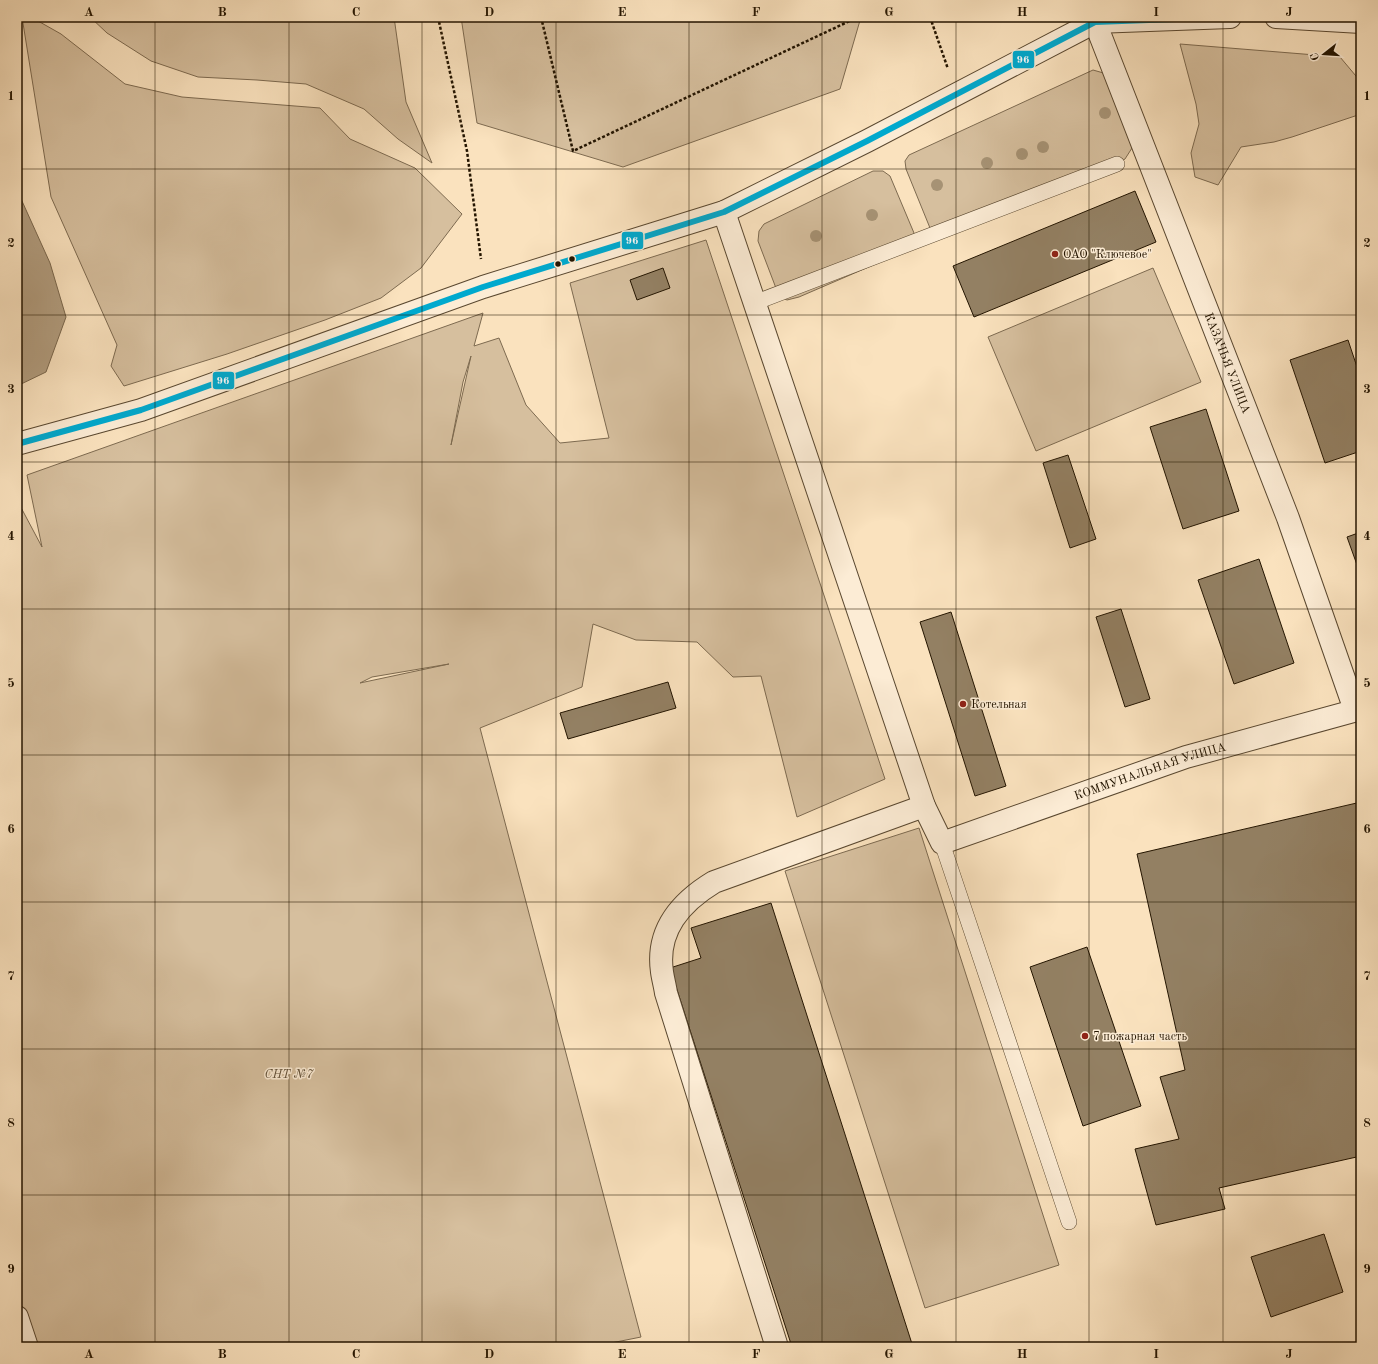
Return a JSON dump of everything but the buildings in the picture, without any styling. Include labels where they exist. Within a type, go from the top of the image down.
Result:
[{"type":"street","points":[[17,444],[141,410],[483,287],[724,212],[867,141],[1095,20],[1230,17]]},
{"type":"street","points":[[1276,17],[1361,22]]},
{"type":"street","name":"КАЗАЧЬЯ УЛИЦА","points":[[1095,20],[1288,518],[1358,710]]},
{"type":"street","points":[[724,212],[924,806],[942,844]]},
{"type":"street","name":"КОММУНАЛЬНАЯ УЛИЦА","points":[[942,844],[1186,757],[1358,710]]},
{"type":"street","points":[[777,1347],[666,993],[662,970],[664,938],[671,922],[683,905],[698,892],[714,882],[924,806]]},
{"type":"street","points":[[17,1317],[27,1347]]},
{"type":"lane","points":[[754,304],[1118,164]]},
{"type":"lane","points":[[942,844],[1069,1222]]},
{"type":"path","points":[[438,17],[467,150],[483,287]]},
{"type":"path","points":[[541,17],[573,152],[858,17]]},
{"type":"path","points":[[930,17],[957,94]]},
{"type":"green space","points":[[22,17],[31,17],[61,34],[125,84],[182,97],[320,108],[350,139],[415,168],[462,214],[421,268],[381,298],[325,320],[227,354],[124,386],[111,366],[117,345],[51,197]]},
{"type":"green space","points":[[90,17],[394,17],[406,102],[432,163],[398,139],[364,109],[306,84],[198,77],[151,61],[107,33]]},
{"type":"green space","points":[[461,17],[861,17],[840,89],[623,167],[477,123]]},
{"type":"green space","points":[[1180,44],[1340,57],[1361,82],[1361,114],[1274,142],[1241,147],[1218,185],[1195,177],[1191,153],[1199,124],[1196,104]]},
{"type":"green space","points":[[1093,70],[1107,74],[1132,148],[1125,159],[1117,164],[930,228],[906,169],[905,161],[909,155]]},
{"type":"green space","points":[[873,171],[883,171],[890,176],[914,233],[913,243],[908,250],[799,297],[787,300],[779,296],[758,241],[759,231],[764,224]]},
{"type":"green space","name":"СНТ №7","points":[[706,240],[885,779],[797,817],[761,676],[733,677],[697,642],[636,640],[593,624],[582,687],[480,728],[641,1337],[591,1347],[17,1347],[17,500],[42,547],[27,475],[483,313],[474,346],[499,338],[526,405],[560,443],[609,438],[570,283]],"holes":[[[471,356],[451,445],[463,382]],[[449,664],[360,683],[372,677]]]},
{"type":"green space","points":[[1153,268],[1201,382],[1036,451],[988,337]]},
{"type":"green space","points":[[919,828],[1059,1265],[925,1308],[785,871]]},
{"type":"shaded area","points":[[17,190],[50,263],[66,317],[46,372],[17,386]]},
{"type":"transit line","name":"96","points":[[17,444],[141,410],[483,287],[724,212],[867,141],[1095,22],[1230,17]]},
{"type":"place","name":"ОАО \"Ключевое\"","points":[[1055,254]]},
{"type":"place","name":"Котельная","points":[[963,704]]},
{"type":"place","name":"7 пожарная часть","points":[[1085,1036]]}]
